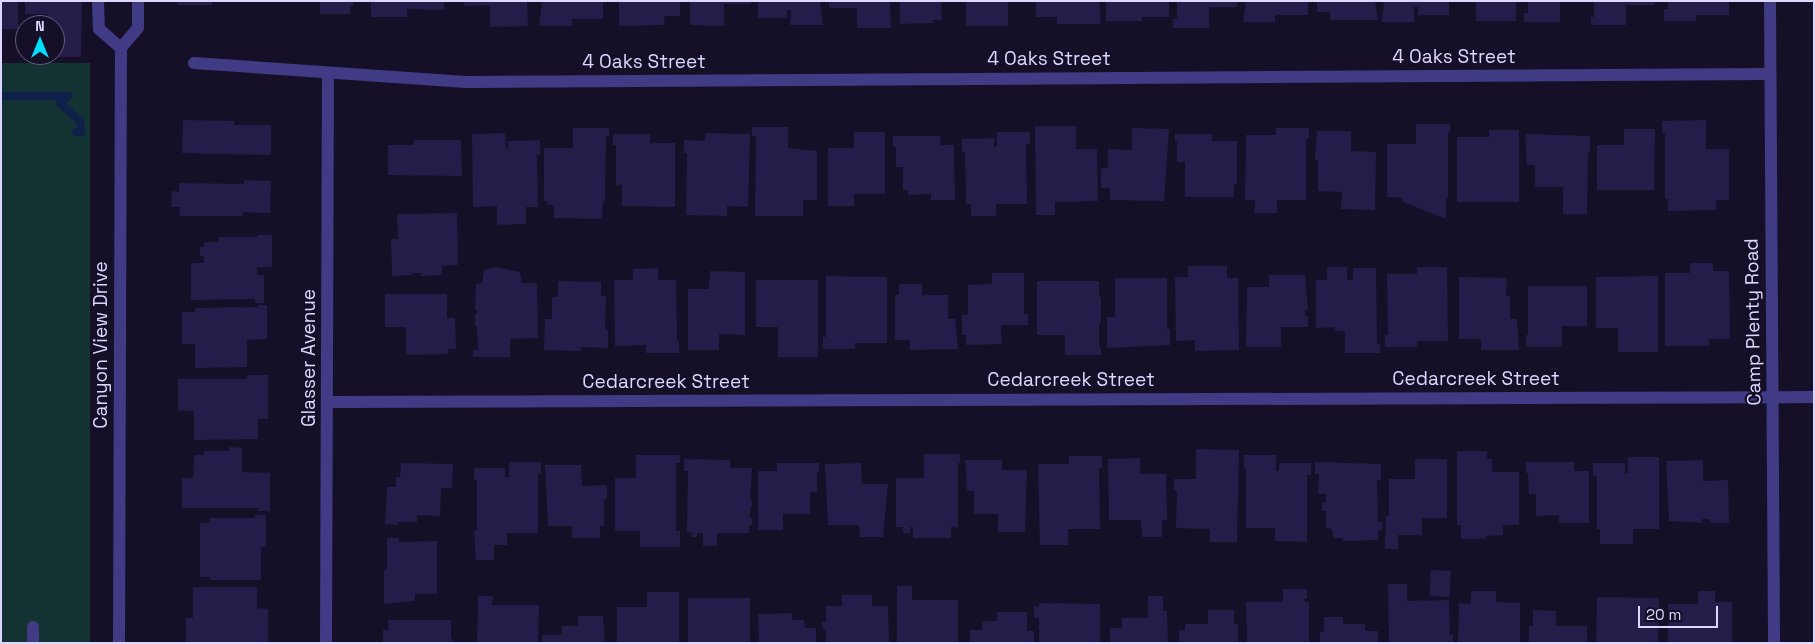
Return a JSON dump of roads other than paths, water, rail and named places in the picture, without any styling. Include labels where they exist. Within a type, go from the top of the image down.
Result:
[{"type":"street","points":[[98,1],[99,29],[121,48],[138,28],[138,1]]},
{"type":"street","name":"Camp Plenty Road","points":[[1770,1],[1774,643]]},
{"type":"street","name":"Canyon View Drive","points":[[119,643],[121,48]]},
{"type":"street","name":"4 Oaks Street","points":[[194,63],[328,74],[469,82],[1770,74]]},
{"type":"street","name":"Glasser Avenue","points":[[326,643],[328,74]]},
{"type":"street","name":"Cedarcreek Street","points":[[328,402],[1814,397]]},
{"type":"street","points":[[33,627],[33,643]]},
{"type":"waterway","points":[[1,96],[68,96]]},
{"type":"waterway","points":[[68,96],[60,103],[80,121],[81,132],[76,132]]}]
